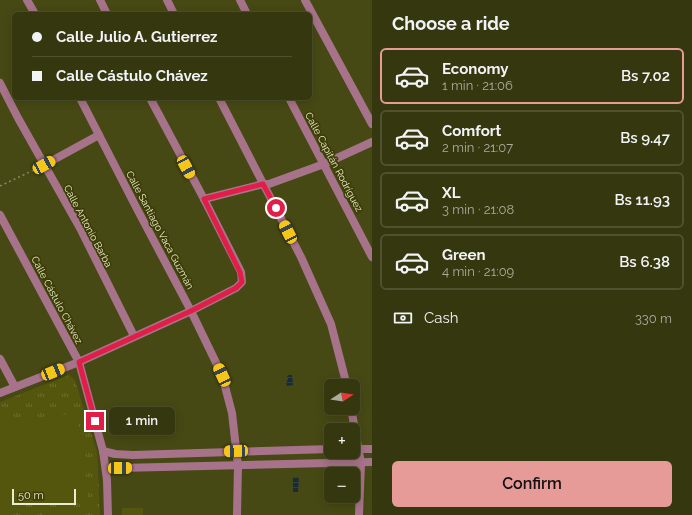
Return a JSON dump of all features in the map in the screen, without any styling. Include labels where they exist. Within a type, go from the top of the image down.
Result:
[{"type":"street","points":[[26,0],[33,12]]},
{"type":"street","points":[[100,0],[106,12]]},
{"type":"street","points":[[167,0],[173,12]]},
{"type":"street","points":[[240,0],[245,12]]},
{"type":"street","points":[[305,0],[311,12]]},
{"type":"street","points":[[312,13],[372,124]]},
{"type":"street","name":"Calle Antonio Barba","points":[[0,83],[80,228],[134,336]]},
{"type":"street","name":"Calle Santiago Vaca Guzmán","points":[[81,100],[191,311],[222,375],[232,413],[238,466],[237,515]]},
{"type":"street","points":[[0,393],[79,362],[191,311],[236,288],[242,282],[240,272],[204,199],[151,100]]},
{"type":"street","points":[[220,100],[301,257],[331,324],[345,379]]},
{"type":"street","name":"Calle Capitán Rodríguez","points":[[290,100],[372,257]]},
{"type":"street","points":[[44,165],[98,135]]},
{"type":"street","points":[[204,199],[263,184],[269,184],[324,164],[372,142]]},
{"type":"street","name":"Calle Cástulo Chávez","points":[[0,215],[79,362],[107,470],[108,515]]},
{"type":"street","points":[[0,359],[15,387]]},
{"type":"street","points":[[103,451],[115,454],[133,455],[324,449]]},
{"type":"street","points":[[360,449],[372,449]]},
{"type":"street","points":[[359,515],[361,463],[360,459]]},
{"type":"street","points":[[107,470],[120,468],[372,462]]},
{"type":"path","points":[[0,186],[44,165]]},
{"type":"green space","points":[[69,375],[75,380],[97,452],[100,515],[0,515],[0,402]]},
{"type":"green space","points":[[77,413],[88,497],[0,508],[0,422]]},
{"type":"green space","points":[[122,508],[143,508],[143,515],[122,515]]},
{"type":"green space","points":[[80,512],[80,515],[43,515],[43,514]]},
{"type":"water","points":[[292,375],[293,385],[287,386],[287,376]]},
{"type":"water","points":[[293,477],[299,477],[298,492],[293,492]]},
{"type":"route","points":[[95,421],[79,362],[191,311],[236,288],[242,282],[240,272],[204,199],[263,184],[276,208]]}]
